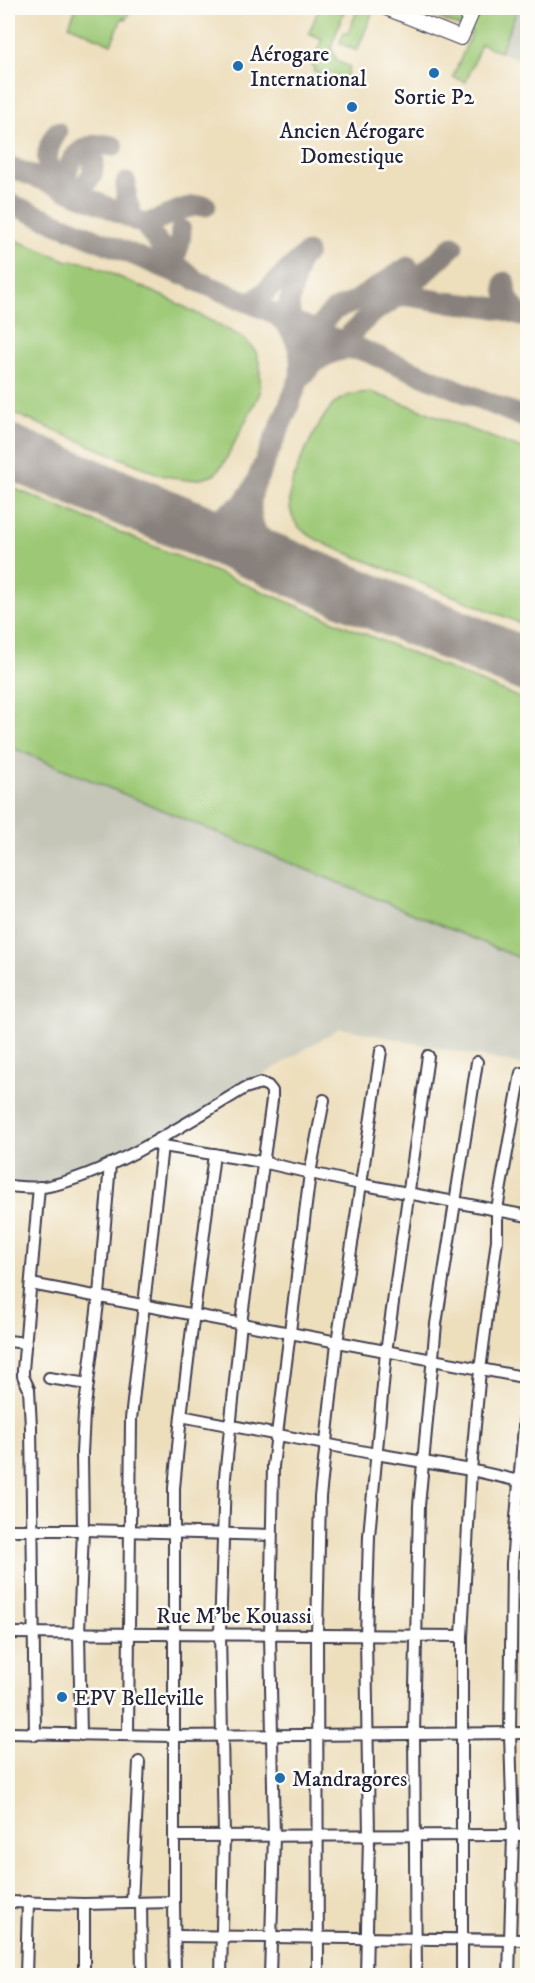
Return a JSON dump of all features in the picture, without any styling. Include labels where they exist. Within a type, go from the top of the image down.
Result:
[{"type":"main road","points":[[386,8],[461,38],[474,8]]},
{"type":"street","points":[[318,1976],[317,1634],[320,1497],[337,1343],[381,1051]]},
{"type":"street","points":[[366,1976],[369,1836],[366,1636],[369,1536],[386,1352],[428,1056]]},
{"type":"street","points":[[416,1976],[414,1733],[419,1506],[436,1324],[477,1062]]},
{"type":"street","points":[[462,1976],[462,1636],[471,1470],[480,1370],[497,1240],[497,1209],[521,1072]]},
{"type":"street","points":[[8,1186],[39,1187],[61,1183],[110,1164],[245,1088],[261,1083],[272,1091],[225,1477],[220,1634],[224,1836],[221,1976]]},
{"type":"street","points":[[270,1976],[274,1836],[270,1635],[273,1466],[310,1173],[324,1100]]},
{"type":"street","points":[[148,1144],[262,1162],[409,1194],[528,1216]]},
{"type":"street","points":[[128,1734],[131,1419],[162,1146]]},
{"type":"street","points":[[175,1976],[174,1488],[214,1154]]},
{"type":"street","points":[[81,1735],[82,1453],[110,1164]]},
{"type":"street","points":[[34,1735],[33,1530],[29,1389],[23,1376],[39,1187]]},
{"type":"street","points":[[31,1284],[99,1295],[528,1380],[523,1483],[512,1563],[510,1734],[513,1835],[509,1976]]},
{"type":"street","points":[[8,1341],[26,1343]]},
{"type":"street","points":[[49,1378],[88,1384]]},
{"type":"street","points":[[181,1416],[230,1427],[471,1470],[523,1483]]},
{"type":"street","points":[[8,1530],[271,1535]]},
{"type":"street","name":"Rue M'be Kouassi","points":[[8,1633],[462,1636]]},
{"type":"street","points":[[8,1733],[174,1736],[528,1733]]},
{"type":"street","points":[[140,1762],[137,1903],[142,1976]]},
{"type":"street","points":[[175,1836],[528,1835]]},
{"type":"street","points":[[8,1902],[84,1904],[174,1902]]},
{"type":"street","points":[[26,1976],[28,1902]]},
{"type":"street","points":[[84,1904],[84,1976]]},
{"type":"street","points":[[175,1936],[528,1940]]},
{"type":"shaded area","points":[[518,8],[527,8],[527,63],[500,52]]},
{"type":"shaded area","points":[[8,746],[527,961],[527,1066],[340,1028],[183,1124],[61,1183],[8,1186]]},
{"type":"green space","points":[[76,8],[131,8],[126,19],[122,18],[111,44],[69,25]]},
{"type":"green space","points":[[319,8],[331,8],[344,12],[331,47],[337,61],[350,67],[345,79],[328,72],[326,76],[313,71],[315,67],[311,65],[322,39],[309,33]]},
{"type":"green space","points":[[358,8],[374,9],[357,51],[340,43],[344,32],[348,34]]},
{"type":"green space","points":[[441,8],[518,8],[500,52],[481,44],[466,82],[453,77],[472,32],[437,17]]},
{"type":"green space","points":[[8,237],[68,261],[85,262],[167,298],[244,338],[256,352],[260,365],[260,393],[224,463],[214,475],[186,480],[161,475],[8,411]]},
{"type":"green space","points":[[370,392],[527,451],[527,626],[327,545],[308,535],[297,525],[291,510],[290,493],[296,472],[309,443],[324,416],[339,400],[350,395]]},
{"type":"green space","points":[[8,486],[527,701],[527,961],[8,746]]},
{"type":"taxiway","points":[[56,185],[48,164],[48,152],[57,132]]},
{"type":"taxiway","points":[[65,190],[68,169],[77,154],[92,146],[113,146]]},
{"type":"taxiway","points":[[77,194],[92,175],[94,161]]},
{"type":"taxiway","points":[[8,166],[144,224],[172,261],[197,281],[528,419]]},
{"type":"taxiway","points":[[126,183],[126,199],[134,220]]},
{"type":"taxiway","points":[[8,203],[182,275]]},
{"type":"taxiway","points":[[144,224],[182,209],[206,206]]},
{"type":"taxiway","points":[[172,261],[179,246],[181,230]]},
{"type":"taxiway","points":[[343,341],[371,314],[401,295],[453,246]]},
{"type":"taxiway","points":[[253,303],[307,253]]},
{"type":"taxiway","points":[[292,331],[289,304],[298,264]]},
{"type":"taxiway","points":[[178,521],[218,519],[241,505],[253,489],[318,331],[327,317],[334,310],[352,303],[408,267]]},
{"type":"taxiway","points":[[505,282],[507,295],[519,314]]},
{"type":"taxiway","points":[[363,299],[384,295],[404,296],[498,308],[528,318]]},
{"type":"taxiway","points":[[276,315],[288,327],[296,340],[300,356],[300,372]]},
{"type":"taxiway","points":[[304,374],[329,354],[336,351],[360,350]]},
{"type":"taxiway","points":[[253,490],[251,502],[253,523],[268,549],[285,565]]},
{"type":"runway","points":[[8,451],[528,666]]},
{"type":"place","name":"Aérogare International","points":[[238,66]]},
{"type":"place","name":"Sortie P2","points":[[434,73]]},
{"type":"place","name":"Ancien Aérogare Domestique","points":[[352,107]]},
{"type":"place","name":"EPV Belleville","points":[[62,1697]]},
{"type":"place","name":"Mandragores","points":[[280,1778]]}]
